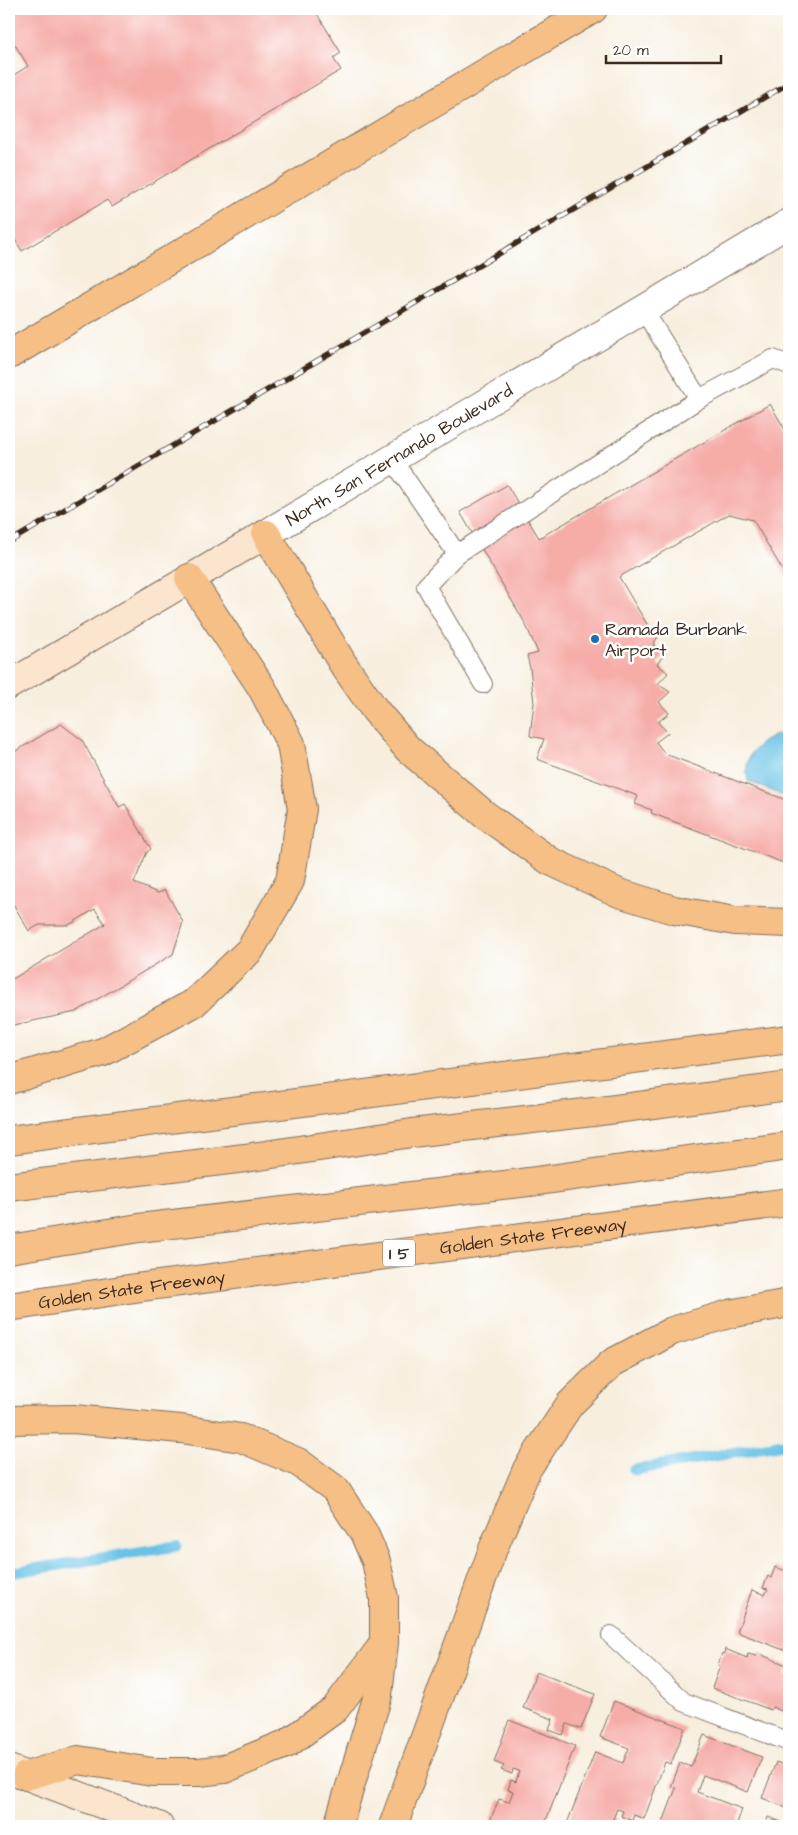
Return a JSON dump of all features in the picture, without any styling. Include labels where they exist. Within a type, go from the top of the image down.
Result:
[{"type":"main road","points":[[11,353],[593,9]]},
{"type":"main road","points":[[266,534],[343,664],[375,710],[408,749],[485,815],[550,861],[619,893],[674,910],[726,919],[789,923]]},
{"type":"main road","name":"North San Fernando Boulevard","points":[[9,685],[266,534]]},
{"type":"main road","points":[[9,1080],[103,1052],[194,1003],[250,950],[290,881],[302,808],[290,744],[262,688],[189,578]]},
{"type":"main road","points":[[9,1140],[789,1039]]},
{"type":"main road","points":[[9,1187],[245,1158],[412,1133],[593,1112],[789,1086]]},
{"type":"main road","points":[[9,1249],[140,1228],[537,1181],[789,1146]]},
{"type":"main road","name":"Golden State Freeway","points":[[9,1307],[145,1286],[789,1202]]},
{"type":"main road","points":[[392,1826],[504,1522],[527,1469],[570,1404],[612,1363],[672,1331],[729,1314],[789,1303]]},
{"type":"main road","points":[[9,1420],[73,1419],[189,1430],[241,1438],[298,1462],[335,1489],[364,1534],[376,1561],[384,1598],[384,1643],[378,1695],[338,1826]]},
{"type":"main road","points":[[18,1773],[78,1760],[152,1772],[199,1772],[224,1769],[288,1743],[335,1709],[384,1643]]},
{"type":"main road","points":[[18,1773],[159,1826]]},
{"type":"street","name":"North San Fernando Boulevard","points":[[266,534],[789,223]]},
{"type":"lane","points":[[643,310],[699,399]]},
{"type":"lane","points":[[484,684],[426,586],[457,554],[699,399],[773,359],[789,365]]},
{"type":"lane","points":[[392,459],[457,554]]},
{"type":"lane","points":[[611,1635],[684,1702],[789,1742]]},
{"type":"water","points":[[789,732],[789,793],[783,796],[748,781],[747,766],[750,755],[759,745],[771,737]]},
{"type":"building","points":[[9,9],[314,9],[341,53],[333,58],[341,70],[112,207],[107,200],[22,251],[9,230],[9,78],[28,66],[9,35]]},
{"type":"building","name":"Ramada Burbank Airport","points":[[770,404],[789,436],[789,581],[753,520],[729,514],[619,577],[648,626],[660,633],[653,645],[666,652],[657,664],[668,673],[658,684],[670,692],[659,702],[669,713],[658,722],[668,733],[656,742],[665,754],[789,801],[789,865],[651,813],[652,810],[635,804],[638,796],[537,759],[544,739],[530,736],[534,703],[527,656],[538,653],[525,623],[460,512],[507,485],[539,538]]},
{"type":"building","points":[[61,724],[82,740],[119,807],[125,804],[151,849],[147,852],[134,883],[158,893],[165,890],[183,922],[173,954],[76,1012],[9,1026],[9,981],[105,924],[95,909],[69,925],[39,925],[29,931],[9,897],[9,755]]},
{"type":"building","points":[[775,1567],[789,1572],[789,1652],[737,1632],[752,1590],[765,1595],[768,1589],[763,1588],[768,1576],[771,1578]]},
{"type":"building","points":[[725,1649],[747,1658],[748,1654],[756,1656],[757,1653],[789,1666],[785,1675],[789,1677],[789,1697],[784,1712],[772,1707],[771,1710],[712,1688],[720,1666],[718,1665],[722,1653],[724,1654]]},
{"type":"building","points":[[536,1672],[595,1694],[581,1729],[567,1724],[563,1735],[549,1730],[553,1719],[523,1708]]},
{"type":"building","points":[[614,1701],[685,1728],[671,1764],[665,1762],[644,1819],[634,1815],[632,1821],[621,1816],[623,1811],[617,1809],[613,1819],[618,1821],[616,1826],[566,1826],[595,1752],[623,1763],[629,1748],[600,1737]]},
{"type":"building","points":[[509,1720],[575,1746],[544,1826],[488,1826],[499,1799],[509,1802],[513,1791],[508,1790],[511,1780],[516,1782],[519,1771],[513,1769],[512,1774],[501,1770],[504,1766],[494,1762]]},
{"type":"building","points":[[704,1735],[762,1757],[748,1792],[703,1775],[697,1792],[742,1809],[736,1826],[662,1825],[676,1788],[671,1787],[680,1763],[691,1767]]},
{"type":"building","points":[[776,1762],[789,1767],[789,1809],[762,1798]]},
{"type":"building","points":[[768,1817],[789,1825],[789,1826],[765,1826]]},
{"type":"waterway","points":[[634,1470],[789,1443]]},
{"type":"waterway","points":[[9,1573],[176,1546]]},
{"type":"railway","points":[[9,542],[789,83]]},
{"type":"place","name":"Ramada Burbank Airport","points":[[595,639]]}]
